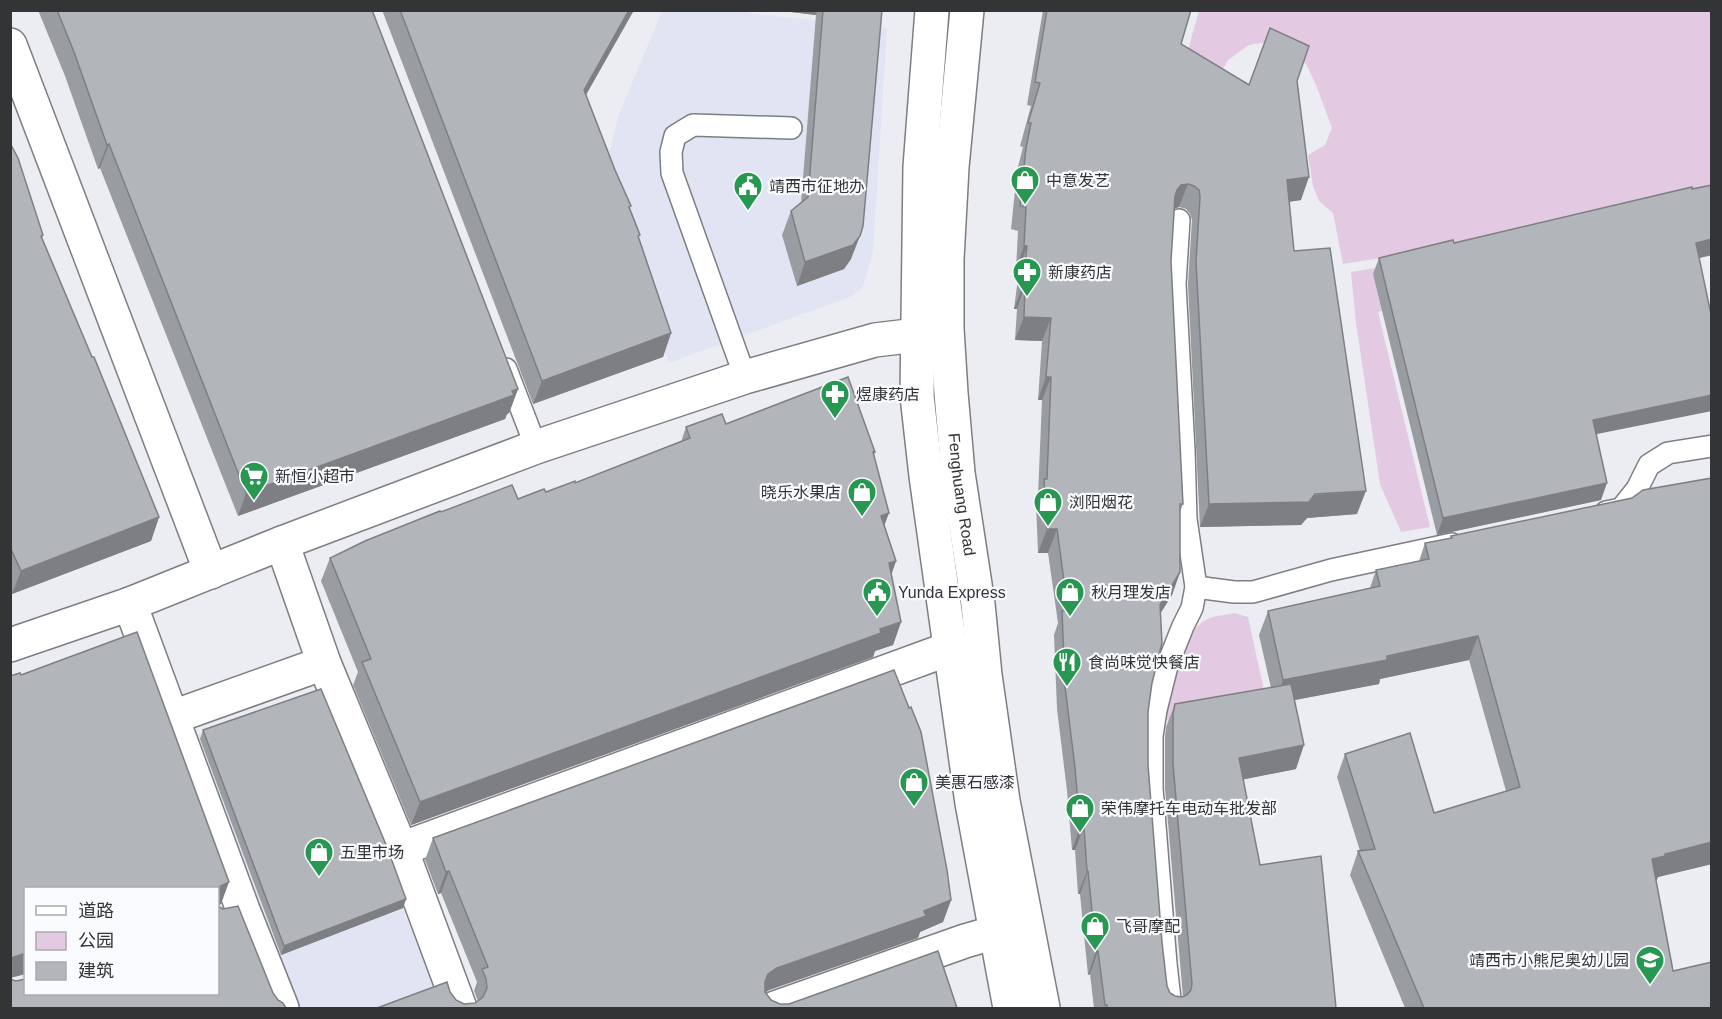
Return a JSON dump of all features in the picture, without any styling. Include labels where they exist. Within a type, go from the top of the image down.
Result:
[{"type":"street","name":"Fenghuang Road","points":[[932,10],[920,167],[917,396],[972,803],[1010,1008]]},
{"type":"street","name":"Fenghuang Road","points":[[967,10],[952,167],[947,259],[947,329],[951,393],[958,473],[1002,790],[1043,1008]]},
{"type":"street","points":[[10,45],[211,572]]},
{"type":"street","points":[[10,645],[130,604],[282,543],[536,447],[745,377],[875,340],[917,335]]},
{"type":"street","points":[[282,543],[324,663],[401,849],[460,1008]]},
{"type":"street","points":[[130,604],[173,717],[235,913],[282,1008]]},
{"type":"street","points":[[401,849],[951,648]]},
{"type":"street","points":[[173,717],[324,663]]},
{"type":"street","points":[[775,1008],[996,932]]},
{"type":"lane","points":[[745,377],[672,172],[671,152],[675,136],[693,125],[791,128]]},
{"type":"lane","points":[[1171,1008],[1152,789],[1152,736],[1167,666],[1192,608],[1196,587],[1186,519],[1175,284],[1179,220]]},
{"type":"lane","points":[[497,346],[536,447]]},
{"type":"lane","points":[[1592,514],[1621,509],[1637,489],[1649,465],[1668,453],[1712,446]]},
{"type":"lane","points":[[1196,587],[1253,592],[1330,570],[1469,540]]},
{"type":"shaded area","name":"靖西市征地办","points":[[662,11],[749,11],[749,13],[887,28],[873,252],[863,287],[850,297],[669,363],[606,169],[618,117]]},
{"type":"shaded area","name":"五里市场","points":[[309,693],[323,700],[441,1008],[297,1008],[194,738],[198,734]]},
{"type":"green space","points":[[1199,11],[1711,11],[1711,193],[1450,247],[1343,264],[1333,213],[1319,201],[1313,186],[1308,155],[1325,145],[1332,128],[1306,64],[1285,49],[1268,42],[1249,45],[1228,60],[1217,79],[1186,57]]},
{"type":"green space","points":[[1375,268],[1384,310],[1378,312],[1430,527],[1401,532],[1380,484],[1356,323],[1351,272]]},
{"type":"green space","points":[[1234,613],[1248,617],[1267,704],[1160,721],[1176,663],[1190,635],[1210,618]]},
{"type":"building","points":[[57,10],[372,10],[518,389],[512,391],[514,395],[246,493],[109,144],[107,145]]},
{"type":"building","points":[[400,10],[629,10],[584,90],[631,206],[629,207],[640,235],[638,236],[671,333],[542,381]]},
{"type":"building","points":[[823,10],[882,10],[863,226],[860,236],[853,245],[805,262],[791,211],[808,197]]},
{"type":"building","points":[[1047,10],[1191,10],[1181,44],[1249,85],[1270,28],[1309,46],[1297,81],[1309,177],[1287,180],[1294,251],[1330,248],[1366,491],[1315,494],[1309,502],[1209,504],[1196,261],[1200,197],[1199,190],[1194,186],[1181,185],[1175,196],[1171,261],[1183,504],[1180,504],[1180,572],[1160,605],[1162,643],[1152,683],[1148,712],[1148,765],[1167,986],[1170,993],[1182,997],[1191,990],[1192,984],[1173,764],[1175,704],[1291,684],[1304,745],[1239,758],[1260,865],[1321,856],[1336,1008],[1107,1008],[1105,1005],[1098,951],[1096,951],[1084,827],[1080,827],[1065,686],[1062,611],[1068,611],[1057,529],[1047,529],[1044,479],[1047,479],[1051,377],[1046,377],[1051,318],[1024,317],[1026,207],[1020,206],[1031,123],[1028,123],[1040,83],[1035,82]]},
{"type":"building","points":[[10,143],[18,158],[43,235],[41,236],[92,357],[94,357],[159,517],[21,571],[10,547]]},
{"type":"building","points":[[1712,185],[1712,239],[1696,243],[1712,319],[1712,395],[1593,420],[1607,483],[1443,518],[1379,258],[1453,240],[1454,243],[1692,187],[1692,189]]},
{"type":"building","points":[[848,377],[875,452],[873,452],[889,513],[881,516],[896,561],[889,563],[901,622],[880,629],[881,633],[420,802],[362,662],[371,659],[330,558],[365,541],[512,485],[518,499],[544,489],[546,492],[575,481],[575,483],[690,438],[686,427],[722,414],[726,424]]},
{"type":"building","points":[[1712,478],[1712,842],[1652,859],[1673,971],[1712,962],[1712,1008],[1424,1008],[1358,851],[1375,849],[1345,754],[1410,733],[1434,813],[1520,787],[1478,636],[1387,656],[1387,660],[1283,680],[1268,611],[1380,586],[1376,570],[1429,559],[1425,543],[1632,498],[1643,490]]},
{"type":"building","points":[[137,632],[229,882],[219,887],[24,887],[24,954],[10,959],[10,676],[20,673],[21,675]]},
{"type":"building","points":[[894,670],[921,732],[951,900],[924,911],[926,916],[777,968],[768,974],[765,992],[771,1000],[780,1004],[789,1004],[938,951],[957,1008],[377,1008],[447,982],[456,1000],[464,1004],[475,1003],[483,997],[487,988],[482,969],[488,967],[433,838]]},
{"type":"building","name":"五里市场","points":[[321,689],[387,847],[406,899],[284,946],[203,730]]},
{"type":"building","points":[[238,906],[273,993],[286,1008],[10,1008],[10,979],[16,981],[24,979],[24,995],[219,995],[219,907],[223,909]]},
{"type":"place","name":"中意发艺","points":[[1025,206]]},
{"type":"place","name":"靖西市征地办","points":[[748,212]]},
{"type":"place","name":"新康药店","points":[[1027,298]]},
{"type":"place","name":"煜康药店","points":[[835,420]]},
{"type":"place","name":"新恒小超市","points":[[254,502]]},
{"type":"place","name":"晓乐水果店","points":[[862,518]]},
{"type":"place","name":"浏阳烟花","points":[[1048,528]]},
{"type":"place","name":"Yunda Express","points":[[877,618]]},
{"type":"place","name":"秋月理发店","points":[[1070,618]]},
{"type":"place","name":"食尚味觉快餐店","points":[[1067,688]]},
{"type":"place","name":"美惠石感漆","points":[[914,808]]},
{"type":"place","name":"荣伟摩托车电动车批发部","points":[[1080,834]]},
{"type":"place","name":"五里市场","points":[[319,878]]},
{"type":"place","name":"飞哥摩配","points":[[1095,952]]},
{"type":"place","name":"靖西市小熊尼奥幼儿园","points":[[1650,986]]}]
